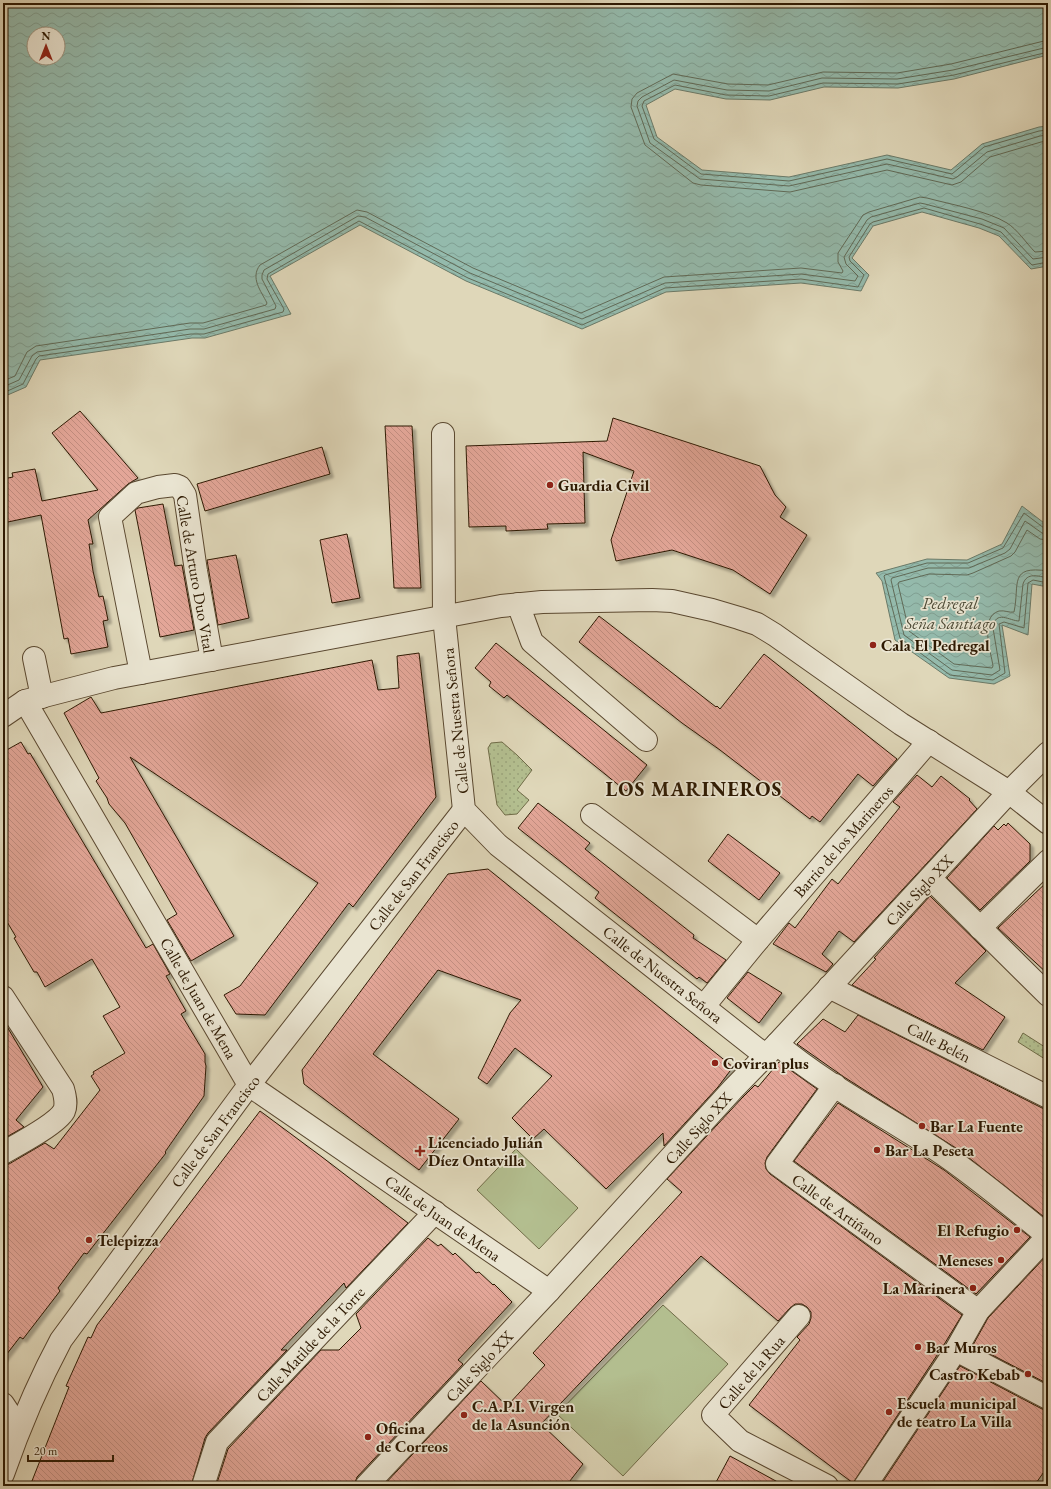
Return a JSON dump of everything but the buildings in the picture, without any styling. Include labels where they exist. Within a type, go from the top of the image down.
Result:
[{"type":"street","name":"Calle de Nuestra Señora","points":[[443,434],[444,617],[464,810],[498,845],[704,1006],[772,1050],[835,1086],[939,1151],[1048,1236]]},
{"type":"street","name":"Calle de Arturo Duo Vital","points":[[141,673],[110,517],[136,493],[158,487],[174,485],[180,487],[185,495],[196,571],[212,660]]},
{"type":"street","points":[[3,716],[34,699],[114,678],[501,606],[542,602],[672,601],[757,624],[775,635],[901,724],[1009,792],[1048,823]]},
{"type":"street","points":[[518,604],[532,642],[646,740]]},
{"type":"street","points":[[34,658],[34,699]]},
{"type":"street","name":"Calle de Juan de Mena","points":[[34,699],[249,1085],[549,1291]]},
{"type":"street","name":"Barrio de los Marineros","points":[[704,1006],[758,940],[929,741]]},
{"type":"street","name":"Calle Siglo XX","points":[[366,1486],[549,1291],[1009,792],[1048,753]]},
{"type":"street","name":"Calle de San Francisco","points":[[3,1474],[19,1428],[49,1362],[61,1340],[249,1085],[464,810]]},
{"type":"street","points":[[592,815],[758,940]]},
{"type":"street","points":[[980,928],[1048,861]]},
{"type":"street","points":[[930,878],[1048,995]]},
{"type":"street","name":"Calle Belén","points":[[829,987],[1048,1098]]},
{"type":"street","points":[[3,997],[63,1089],[66,1099],[64,1110],[54,1122],[3,1153]]},
{"type":"street","name":"Calle de Artiñano","points":[[835,1086],[777,1164],[978,1311]]},
{"type":"street","name":"Calle Matilde de la Torre","points":[[203,1486],[217,1442],[434,1212]]},
{"type":"street","points":[[865,1486],[956,1350],[978,1311],[1048,1236]]},
{"type":"street","name":"Calle de la Rua","points":[[799,1316],[713,1415],[740,1440],[827,1486]]},
{"type":"street","points":[[956,1350],[1048,1398]]},
{"type":"street","points":[[3,1404],[19,1428]]},
{"type":"shaded area","points":[[502,742],[532,770],[517,790],[529,800],[517,814],[505,815],[497,805],[488,748],[491,743]]},
{"type":"shaded area","points":[[1023,1033],[1048,1049],[1048,1061],[1018,1042]]},
{"type":"shaded area","points":[[516,1149],[578,1208],[539,1249],[477,1190]]},
{"type":"shaded area","points":[[663,1305],[728,1364],[623,1476],[557,1414]]},
{"type":"water","points":[[3,3],[1048,3],[1048,55],[954,79],[898,88],[824,87],[770,100],[726,99],[675,89],[646,105],[657,137],[702,170],[789,177],[887,155],[951,170],[982,144],[1039,127],[1048,126],[1048,266],[1031,269],[999,236],[979,228],[922,212],[873,226],[852,258],[869,275],[861,291],[801,283],[666,292],[582,329],[466,281],[360,225],[270,276],[291,314],[205,338],[192,338],[40,360],[26,387],[3,397]]},
{"type":"water","name":"Pedregal Seña Santiago","points":[[1022,506],[1048,526],[1048,587],[1032,584],[1028,635],[1002,625],[1010,676],[994,684],[949,678],[895,640],[882,581],[876,573],[927,559],[967,560],[1002,544]]},
{"type":"place","name":"Guardia Civil","points":[[550,485]]},
{"type":"place","name":"Cala El Pedregal","points":[[873,645]]},
{"type":"place","name":"Coviran plus","points":[[715,1063]]},
{"type":"place","name":"Bar La Fuente","points":[[922,1126]]},
{"type":"place","name":"Bar La Peseta","points":[[877,1150]]},
{"type":"place","name":"Licenciado Julián Díez Ontavilla","points":[[420,1151]]},
{"type":"place","name":"El Refugio","points":[[1017,1230]]},
{"type":"place","name":"Telepizza","points":[[89,1240]]},
{"type":"place","name":"Meneses","points":[[1001,1260]]},
{"type":"place","name":"La Marinera","points":[[973,1288]]},
{"type":"place","name":"Bar Muros","points":[[918,1347]]},
{"type":"place","name":"Castro Kebab","points":[[1028,1374]]},
{"type":"place","name":"Escuela municipal de teatro La Villa","points":[[889,1412]]},
{"type":"place","name":"C.A.P.I. Virgen de la Asunción","points":[[464,1415]]},
{"type":"place","name":"Oficina de Correos","points":[[368,1437]]},
{"type":"district","name":"LOS MARINEROS","points":[[694,789]]}]
